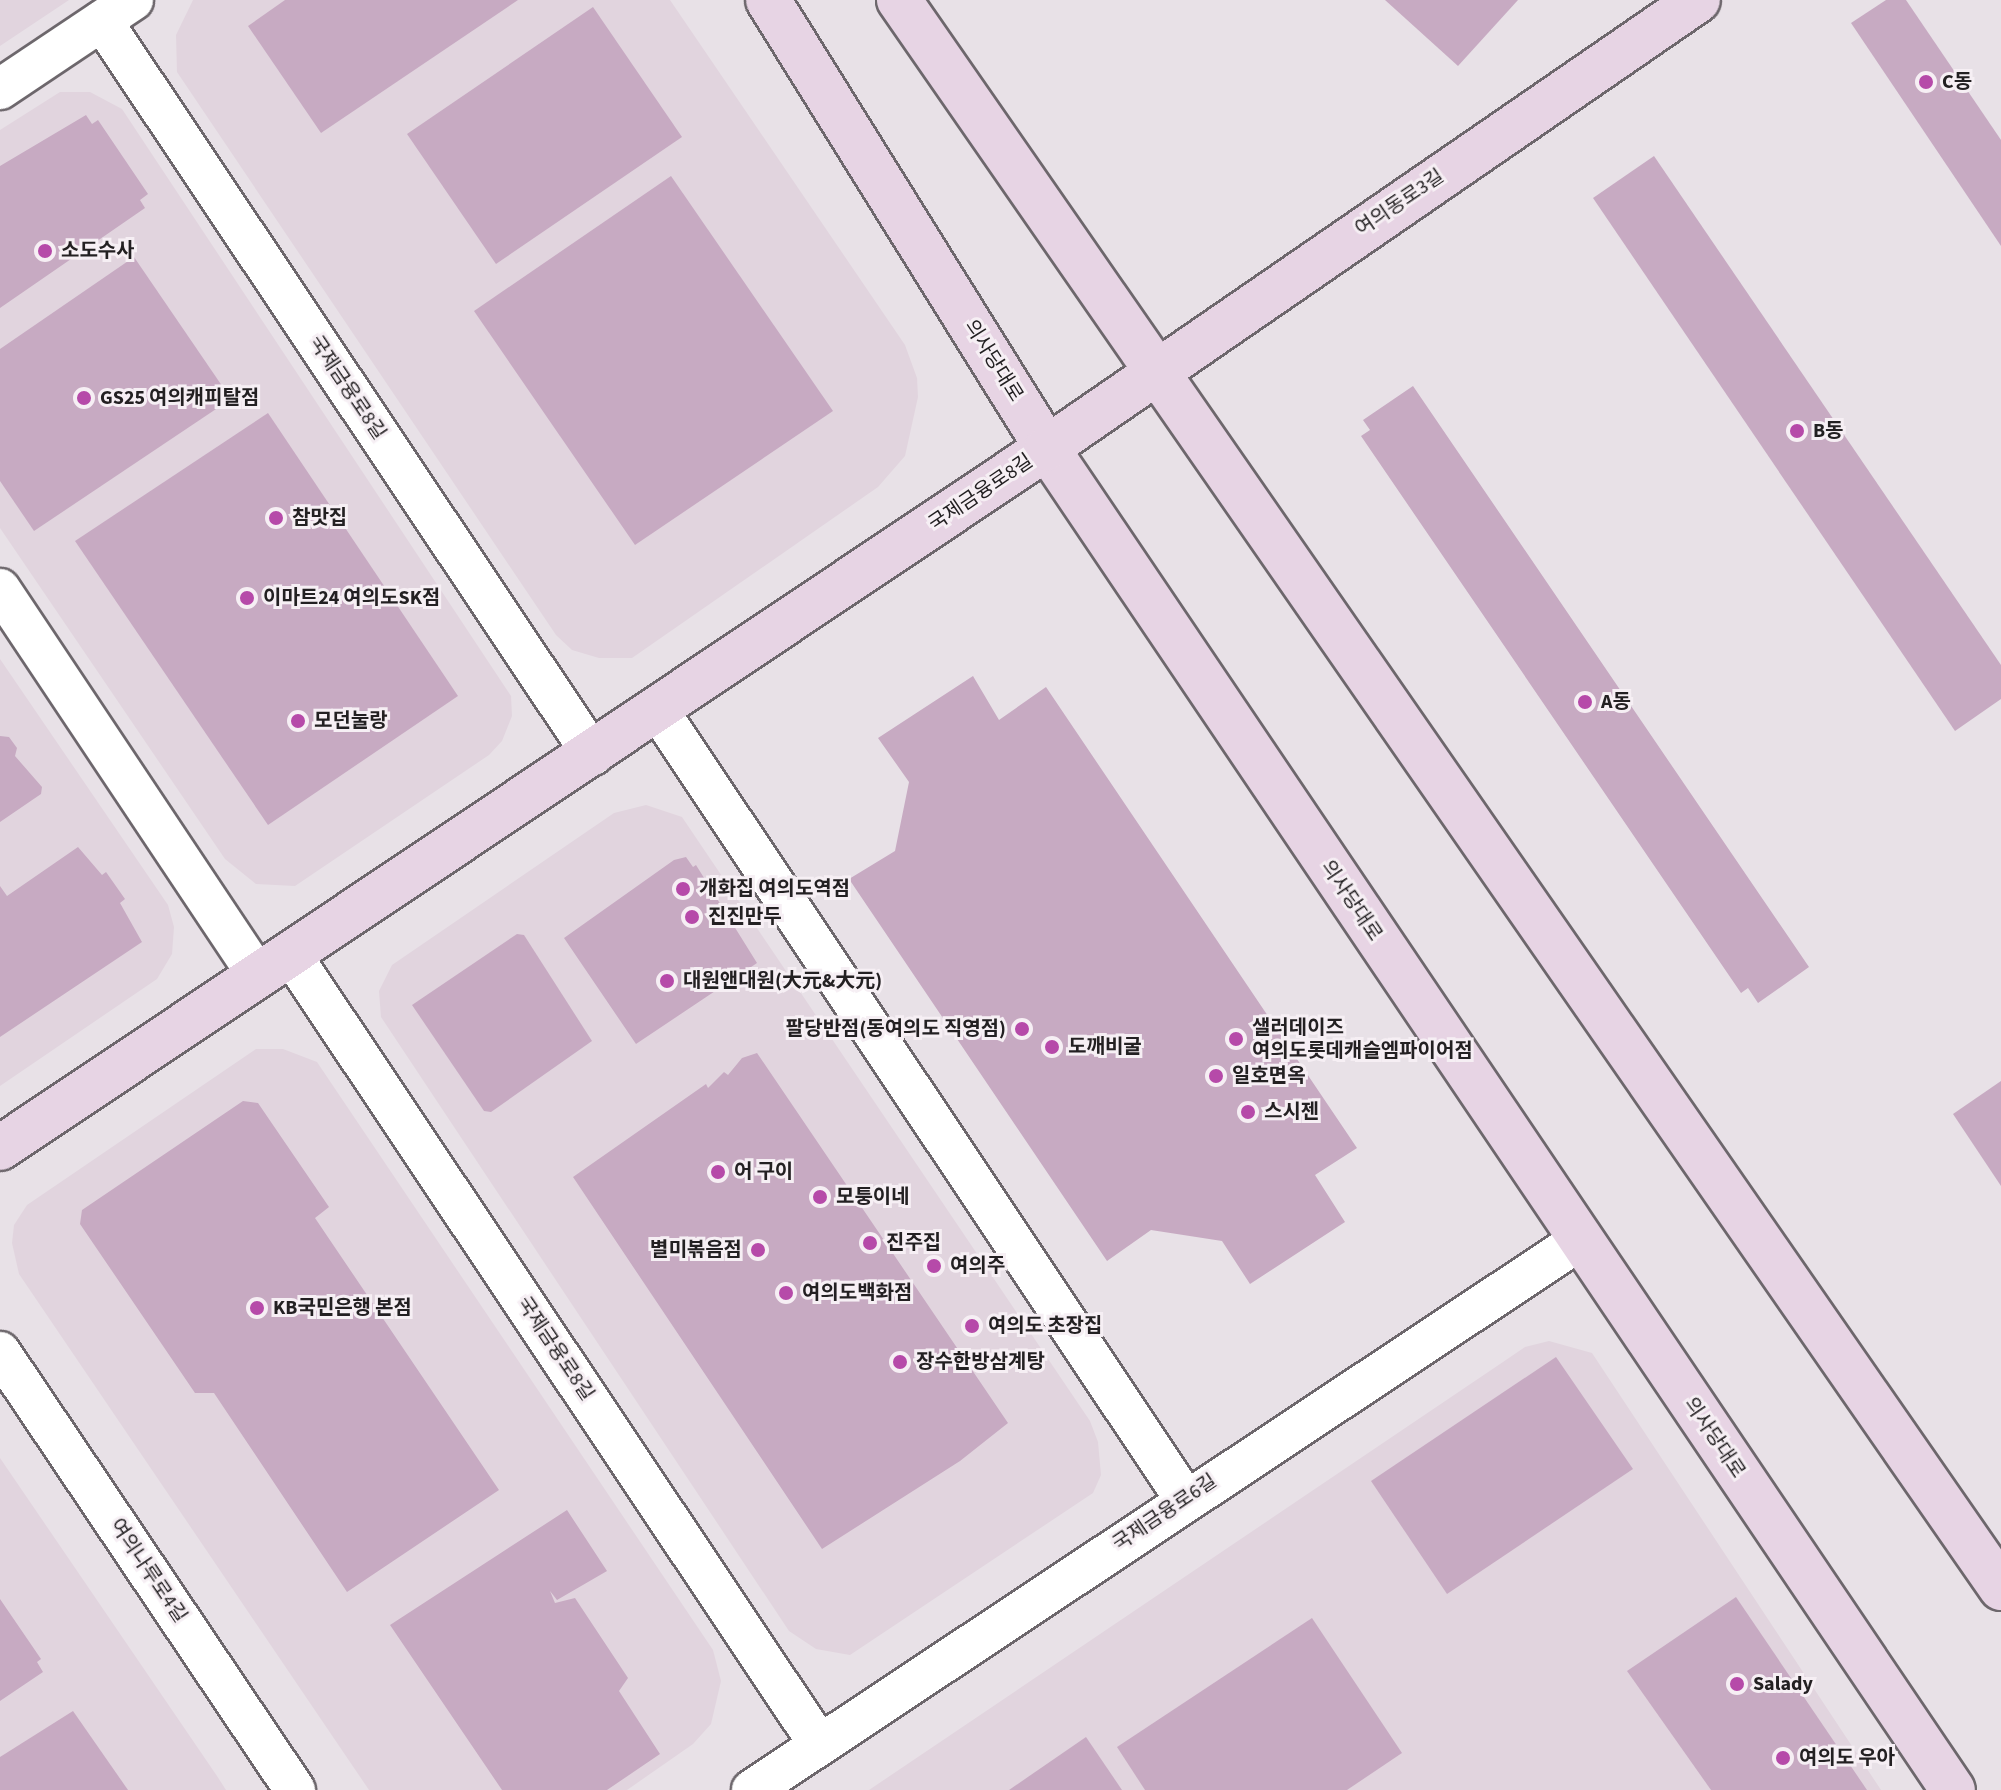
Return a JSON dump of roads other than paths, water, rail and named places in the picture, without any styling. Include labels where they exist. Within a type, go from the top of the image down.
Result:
[{"type":"main road","name":"의사당대로","points":[[768,0],[1047,448],[1953,1790]]},
{"type":"main road","points":[[899,0],[2001,1588]]},
{"type":"main road","name":"여의동로3길","points":[[1103,406],[1698,0]]},
{"type":"main road","name":"국제금융로8길","points":[[0,1148],[273,963],[593,755],[1047,448],[1103,406]]},
{"type":"street","points":[[0,89],[118,10]]},
{"type":"street","name":"국제금융로8길","points":[[118,10],[593,755]]},
{"type":"street","name":"국제금융로8길","points":[[0,589],[273,963],[819,1744]]},
{"type":"street","points":[[658,710],[1185,1499]]},
{"type":"street","name":"국제금융로6길","points":[[752,1790],[1185,1499],[1580,1240]]},
{"type":"street","name":"여의나루로4길","points":[[0,1352],[295,1790]]},
{"type":"place","name":"C동","points":[[1926,82]]},
{"type":"place","name":"소도수사","points":[[45,251]]},
{"type":"place","name":"GS25 여의캐피탈점","points":[[84,398]]},
{"type":"place","name":"B동","points":[[1797,431]]},
{"type":"place","name":"참맛집","points":[[276,518]]},
{"type":"place","name":"이마트24 여의도SK점","points":[[247,598]]},
{"type":"place","name":"A동","points":[[1585,702]]},
{"type":"place","name":"모던눌랑","points":[[298,721]]},
{"type":"place","name":"개화집 여의도역점","points":[[683,889]]},
{"type":"place","name":"진진만두","points":[[692,917]]},
{"type":"place","name":"대원앤대원(大元&大元)","points":[[667,981]]},
{"type":"place","name":"팔당반점(동여의도 직영점)","points":[[1022,1029]]},
{"type":"place","name":"샐러데이즈 여의도롯데캐슬엠파이어점","points":[[1236,1039]]},
{"type":"place","name":"도깨비굴","points":[[1052,1047]]},
{"type":"place","name":"일호면옥","points":[[1216,1076]]},
{"type":"place","name":"스시젠","points":[[1248,1112]]},
{"type":"place","name":"어 구이","points":[[718,1172]]},
{"type":"place","name":"모퉁이네","points":[[820,1197]]},
{"type":"place","name":"진주집","points":[[870,1243]]},
{"type":"place","name":"별미볶음점","points":[[758,1250]]},
{"type":"place","name":"여의주","points":[[934,1266]]},
{"type":"place","name":"여의도백화점","points":[[786,1293]]},
{"type":"place","name":"KB국민은행 본점","points":[[257,1308]]},
{"type":"place","name":"여의도 초장집","points":[[972,1326]]},
{"type":"place","name":"장수한방삼계탕","points":[[900,1362]]},
{"type":"place","name":"Salady","points":[[1737,1684]]},
{"type":"place","name":"여의도 우아","points":[[1783,1758]]}]
